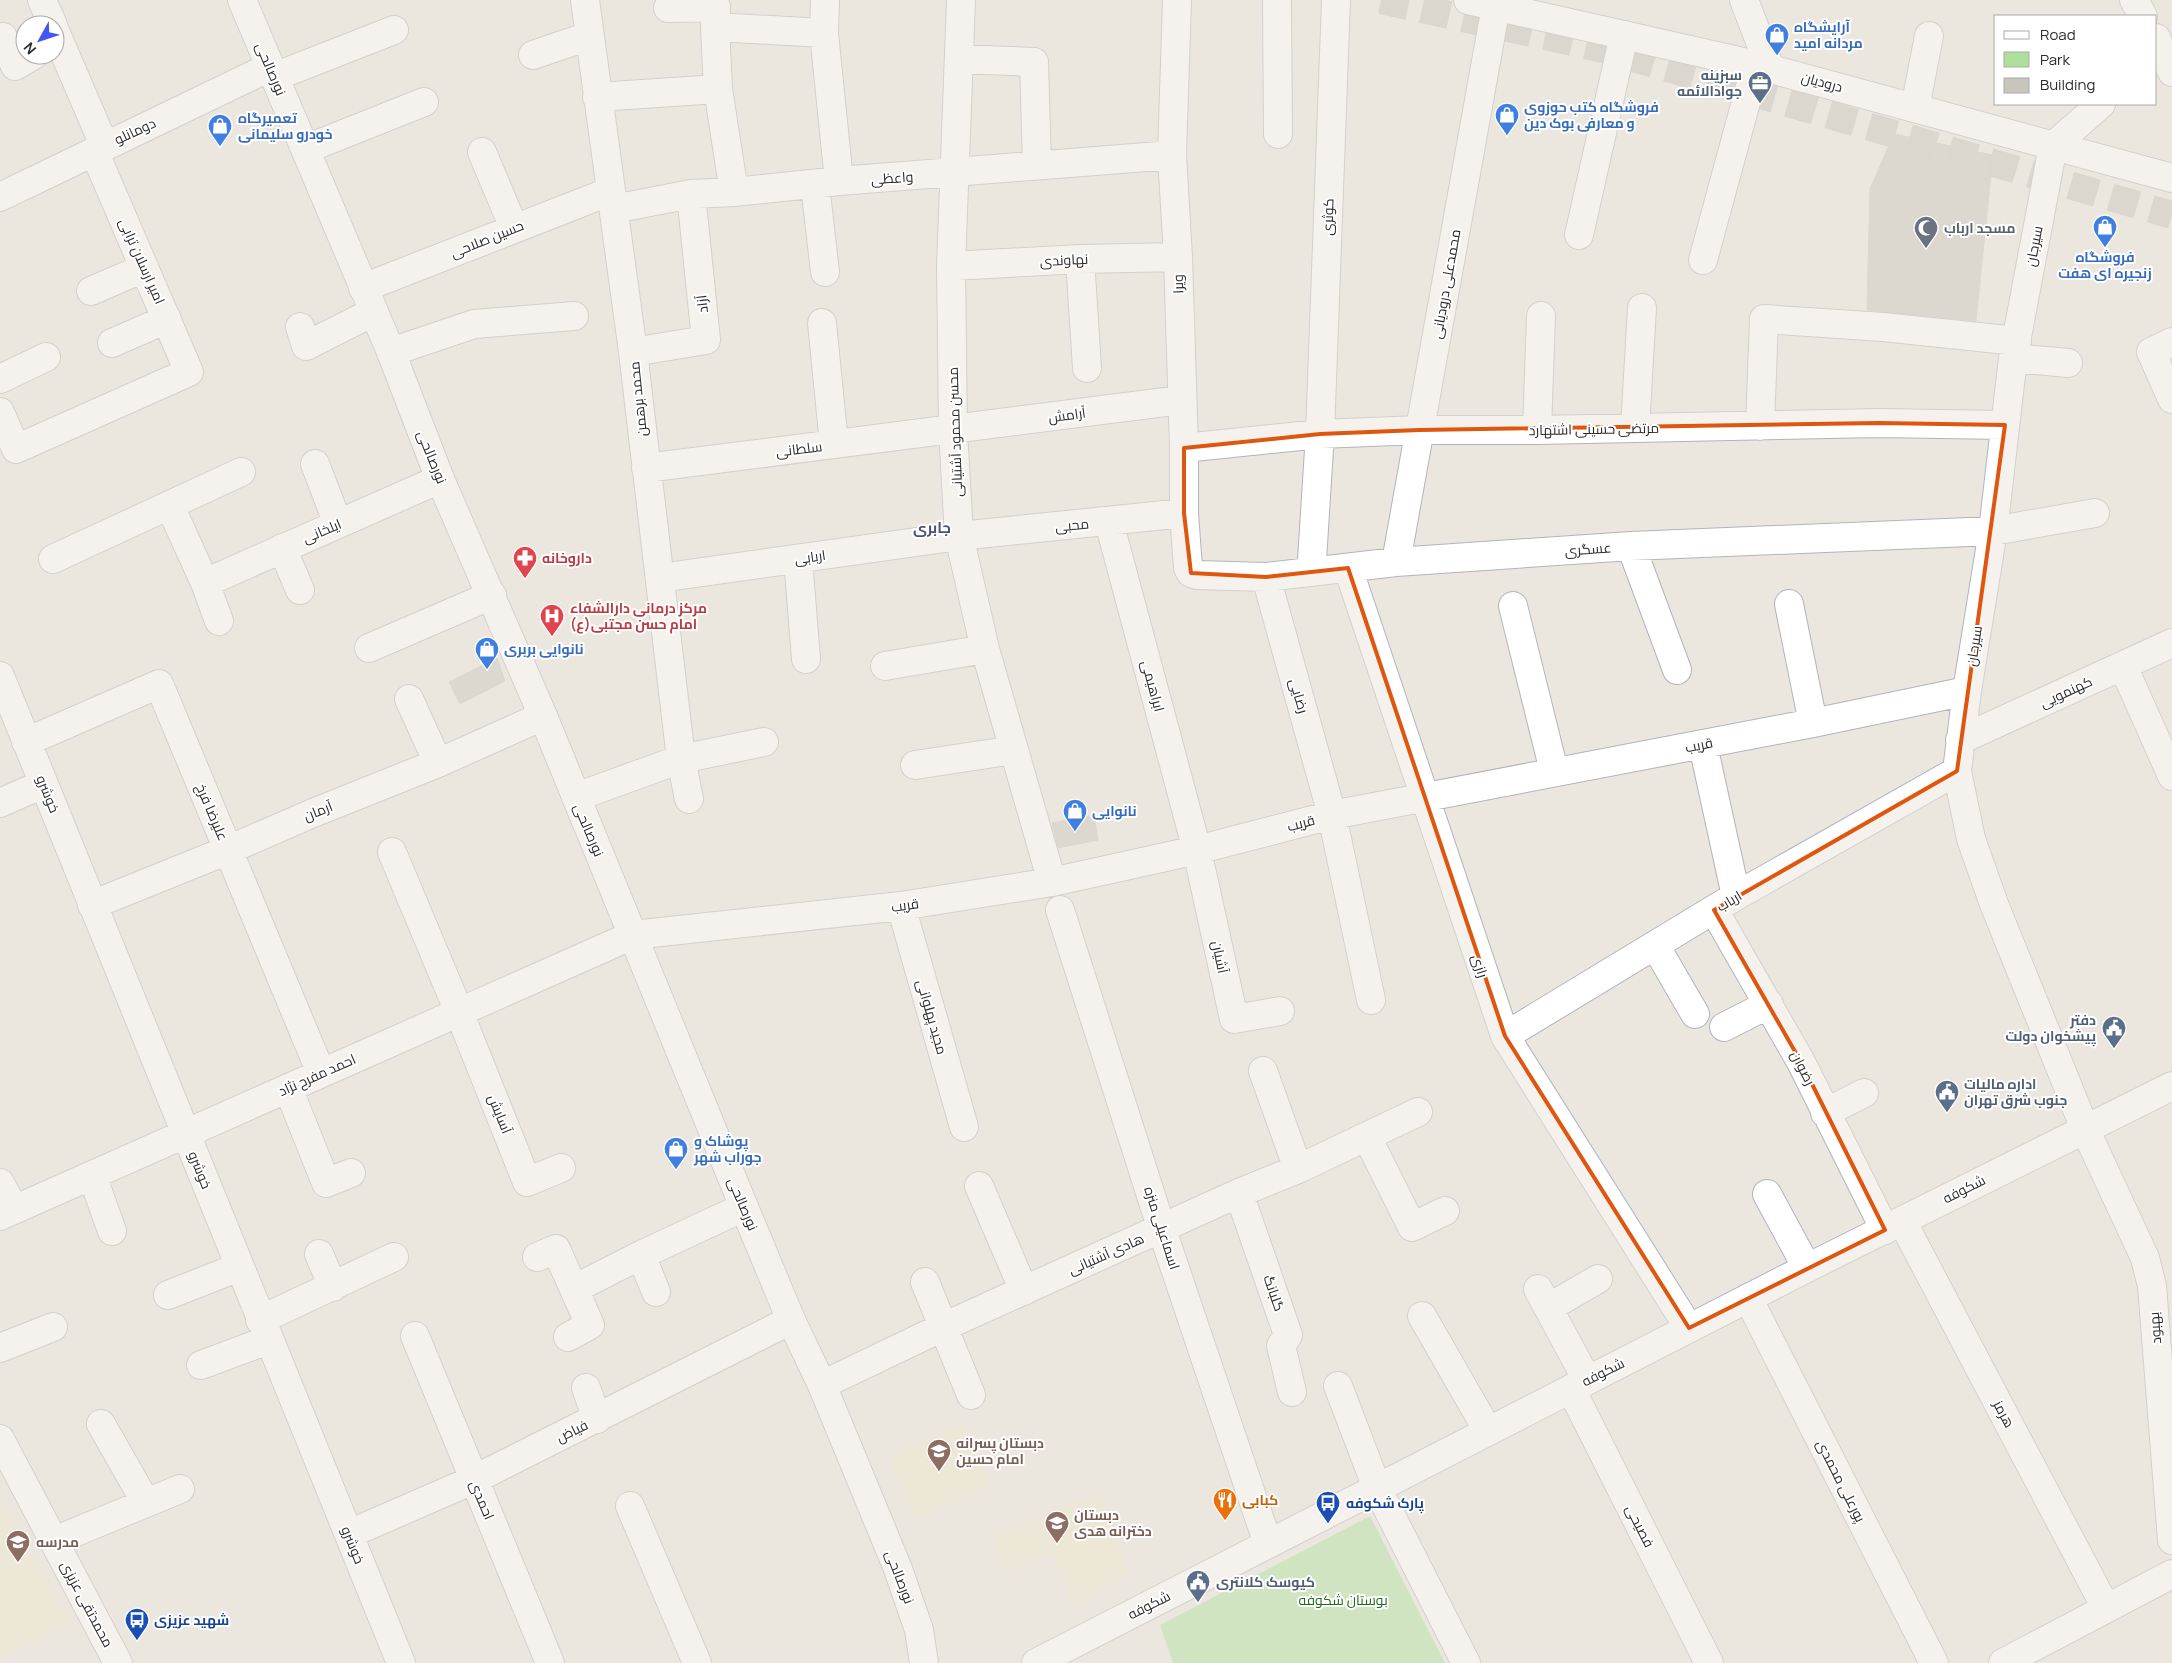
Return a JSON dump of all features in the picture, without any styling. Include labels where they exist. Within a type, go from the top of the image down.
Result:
[{"type":"street","name":"امیر ارسلان ترابی","points":[[42,0],[48,15]]},
{"type":"street","name":"نورصالحی","points":[[242,0],[391,352],[440,479],[543,716],[744,1207],[822,1385],[910,1601],[919,1630],[924,1663]]},
{"type":"street","name":"محمد برهمن","points":[[585,0],[634,352],[681,759],[689,799]]},
{"type":"street","points":[[825,0],[827,183],[825,272]]},
{"type":"street","name":"محسن محمود آشتیانی","points":[[962,0],[951,266],[953,430],[959,536],[985,649],[1052,882]]},
{"type":"street","name":"ویرا","points":[[1176,0],[1172,155],[1178,257],[1184,448],[1184,513],[1188,568]]},
{"type":"street","points":[[1277,0],[1278,134]]},
{"type":"street","name":"کوثری","points":[[1312,560],[1320,434],[1336,0]]},
{"type":"street","name":"درودیان","points":[[1468,0],[1763,66],[2172,178]]},
{"type":"street","points":[[1703,260],[1763,66],[1744,0]]},
{"type":"street","points":[[2134,0],[2143,15]]},
{"type":"street","name":"محمدعلی درودیانی","points":[[1396,562],[1496,6]]},
{"type":"street","points":[[668,8],[716,7],[718,89],[734,192]]},
{"type":"street","points":[[715,27],[824,33]]},
{"type":"street","name":"دومانلو","points":[[0,197],[99,148],[272,72],[394,30]]},
{"type":"street","points":[[1579,235],[1624,35]]},
{"type":"street","points":[[533,55],[590,36]]},
{"type":"street","points":[[1915,108],[1929,36]]},
{"type":"street","points":[[3,37],[15,66],[17,65]]},
{"type":"street","points":[[959,59],[1034,62],[1037,165]]},
{"type":"street","name":"امیر ارسلان ترابی","points":[[0,412],[16,449],[189,372],[144,268],[65,61]]},
{"type":"street","points":[[597,97],[718,89]]},
{"type":"street","points":[[306,149],[424,102]]},
{"type":"street","points":[[2053,146],[2100,105]]},
{"type":"street","name":"سیرجان","points":[[2053,146],[2015,349],[1993,530],[1967,690],[1957,771],[1971,839],[1994,904],[2085,1129]]},
{"type":"street","points":[[482,152],[514,228]]},
{"type":"street","name":"واعظی","points":[[613,200],[734,192],[1172,155]]},
{"type":"street","name":"آزاد","points":[[634,352],[706,340],[691,194]]},
{"type":"street","name":"حسین صلاحی","points":[[300,327],[306,346],[368,300],[514,228],[613,200]]},
{"type":"street","name":"نهاوندی","points":[[951,266],[1080,259],[1178,257]]},
{"type":"street","points":[[1080,259],[1087,368]]},
{"type":"street","points":[[92,291],[144,268]]},
{"type":"street","points":[[1635,428],[1642,308]]},
{"type":"street","points":[[391,352],[474,324],[574,316]]},
{"type":"street","points":[[1537,430],[1541,316]]},
{"type":"street","points":[[112,343],[167,319]]},
{"type":"street","points":[[1760,426],[1764,319],[1883,327],[2015,349],[2068,362]]},
{"type":"street","points":[[822,323],[834,444]]},
{"type":"street","points":[[2172,342],[2151,352],[2172,399]]},
{"type":"street","points":[[0,379],[46,357]]},
{"type":"street","name":"آرامش","points":[[953,430],[1181,400]]},
{"type":"street","name":"مرتضی حسینی اشتهارد","points":[[1184,448],[1320,434],[1419,430],[1537,430],[1878,423],[2005,426]]},
{"type":"street","name":"سلطانی","points":[[646,468],[953,430]]},
{"type":"street","points":[[315,464],[338,524]]},
{"type":"street","points":[[53,559],[241,472]]},
{"type":"street","name":"ایلخانی","points":[[205,583],[440,479]]},
{"type":"street","points":[[170,506],[205,583],[219,622]]},
{"type":"street","name":"عسگری","points":[[1188,568],[1191,573],[1197,575],[1266,576],[1396,562],[1631,546],[1993,530],[2095,512]]},
{"type":"street","name":"محبی","points":[[959,536],[1184,513]]},
{"type":"street","name":"ابراهیمی","points":[[1109,522],[1197,850]]},
{"type":"street","name":"اربابی","points":[[660,578],[959,536]]},
{"type":"street","points":[[1631,546],[1677,670]]},
{"type":"street","points":[[282,548],[300,590]]},
{"type":"street","points":[[798,559],[806,660]]},
{"type":"street","name":"رازی","points":[[1348,568],[1505,1036],[1554,1117],[1689,1328]]},
{"type":"street","name":"رضایی","points":[[1266,576],[1332,815],[1371,1000]]},
{"type":"street","points":[[369,648],[492,595]]},
{"type":"street","points":[[1789,604],[1813,724]]},
{"type":"street","points":[[1513,606],[1554,772]]},
{"type":"street","name":"کهنمویی","points":[[1960,740],[2172,643]]},
{"type":"street","points":[[885,666],[985,649]]},
{"type":"street","points":[[2123,666],[2172,776]]},
{"type":"street","name":"خوشرو","points":[[0,676],[264,1330],[401,1663]]},
{"type":"street","name":"علیرضا فرخ","points":[[26,742],[159,684],[321,1074]]},
{"type":"street","name":"قریب","points":[[633,935],[901,906],[1052,882],[1197,850],[1332,815],[1813,724],[1967,690]]},
{"type":"street","points":[[409,699],[438,763]]},
{"type":"street","name":"آرمان","points":[[92,905],[228,850],[313,812],[438,763],[543,716]]},
{"type":"street","points":[[576,797],[681,759],[764,742]]},
{"type":"street","name":"رضوان","points":[[1703,745],[1725,903],[1769,1004],[1801,1062],[1825,1113],[1894,1225]]},
{"type":"street","points":[[915,765],[1014,750]]},
{"type":"street","name":"ارباب","points":[[1505,1036],[1725,903],[1957,771]]},
{"type":"street","points":[[0,803],[43,784]]},
{"type":"street","name":"آشیان","points":[[1197,850],[1234,1020],[1280,1011]]},
{"type":"street","points":[[392,852],[459,1012]]},
{"type":"street","name":"مجید پهلوانی","points":[[901,906],[964,1127]]},
{"type":"street","name":"اسماعیلی منزه","points":[[1060,910],[1162,1230],[1268,1544]]},
{"type":"street","name":"احمد مفرح نژاد","points":[[7,1212],[633,935]]},
{"type":"street","points":[[1656,945],[1695,1014]]},
{"type":"street","points":[[1724,1027],[1769,1004]]},
{"type":"street","name":"آسایش","points":[[459,1012],[527,1182],[561,1168]]},
{"type":"street","points":[[1264,1071],[1298,1170]]},
{"type":"street","name":"شکوفه","points":[[1036,1663],[1807,1268],[2172,1086]]},
{"type":"street","points":[[288,1088],[326,1183],[351,1173]]},
{"type":"street","points":[[1825,1113],[1864,1093]]},
{"type":"street","name":"هادی آشتیانی","points":[[822,1385],[943,1327],[1162,1230],[1239,1193],[1298,1170],[1418,1112]]},
{"type":"street","name":"بهبود","points":[[2085,1129],[2145,1258],[2152,1286],[2170,1484],[2172,1540]]},
{"type":"street","points":[[1367,1137],[1412,1227],[1445,1210]]},
{"type":"street","points":[[92,1175],[112,1231]]},
{"type":"street","points":[[0,1183],[7,1212]]},
{"type":"street","points":[[979,1186],[1024,1291]]},
{"type":"street","name":"گلبانگ","points":[[1239,1193],[1288,1335],[1282,1346],[1292,1392]]},
{"type":"street","points":[[1767,1194],[1807,1268]]},
{"type":"street","points":[[574,1289],[641,1255],[744,1207]]},
{"type":"street","name":"هرمز","points":[[1894,1225],[2106,1608]]},
{"type":"street","points":[[547,1253],[574,1289],[579,1331]]},
{"type":"street","points":[[320,1254],[333,1287]]},
{"type":"street","points":[[641,1255],[656,1292]]},
{"type":"street","points":[[201,1365],[264,1330],[333,1287],[394,1257]]},
{"type":"street","points":[[168,1295],[239,1267]]},
{"type":"street","points":[[1579,1385],[1543,1298],[1598,1279]]},
{"type":"street","points":[[925,1282],[971,1395]]},
{"type":"street","name":"پورعلی محمدی","points":[[1748,1298],[1934,1663]]},
{"type":"street","points":[[1422,1316],[1488,1431]]},
{"type":"street","name":"فیاض","points":[[349,1534],[473,1480],[792,1320]]},
{"type":"street","points":[[0,1348],[53,1327]]},
{"type":"street","name":"احمدی","points":[[415,1336],[550,1663]]},
{"type":"street","name":"فصیحی","points":[[1579,1385],[1709,1663]]},
{"type":"street","points":[[1338,1386],[1377,1488],[1466,1663]]},
{"type":"street","points":[[586,1388],[597,1419]]},
{"type":"street","points":[[101,1424],[146,1503]]},
{"type":"street","name":"محمدتقی عزیزی","points":[[0,1440],[54,1541],[113,1661]]},
{"type":"street","points":[[54,1541],[180,1489]]},
{"type":"street","points":[[630,1506],[697,1663]]},
{"type":"street","points":[[2003,1663],[2172,1574]]},
{"type":"highlighted area","points":[[1879,423],[2005,425],[1957,771],[1714,910],[1801,1062],[1885,1230],[1689,1328],[1505,1036],[1348,568],[1266,577],[1191,573],[1184,513],[1184,448],[1320,434],[1419,430]]},
{"type":"shaded area","name":"دبستان پسرانه امام حسین","points":[[962,1425],[990,1486],[916,1519],[889,1458]]},
{"type":"shaded area","name":"دبستان دخترانه هدی","points":[[1099,1492],[1129,1575],[1073,1605],[1054,1552],[1007,1572],[993,1536]]},
{"type":"shaded area","name":"مدرسه","points":[[0,1503],[71,1623],[0,1658]]},
{"type":"green space","name":"بوستان شکوفه","points":[[1370,1516],[1445,1663],[1173,1663],[1160,1625]]},
{"type":"building","name":"مسجد ارباب","points":[[1894,134],[1993,155],[1976,321],[1867,310],[1870,189]]},
{"type":"building","name":"نانوایی بربری","points":[[497,658],[505,681],[460,704],[449,682]]},
{"type":"building","name":"نانوایی","points":[[1094,815],[1098,840],[1058,848],[1052,823]]},
{"type":"tunnel","points":[[1381,0],[1599,48],[2172,215]]},
{"type":"place","name":"آرایشگاه مردانه امید","points":[[1777,56]]},
{"type":"place","name":"سبزینه جوادالائمه","points":[[1760,104]]},
{"type":"place","name":"فروشگاه کتب حوزوی و معارفی بوک دین","points":[[1507,136]]},
{"type":"place","name":"تعمیرگاه خودرو سلیمانی","points":[[220,147]]},
{"type":"place","name":"فروشگاه زنجیره ای هفت","points":[[2105,248]]},
{"type":"place","name":"مسجد ارباب","points":[[1926,249]]},
{"type":"place","name":"داروخانه","points":[[525,579]]},
{"type":"place","name":"مرکز درمانی دارالشفاء امام حسن مجتبی(ع)","points":[[552,637]]},
{"type":"place","name":"نانوایی بربری","points":[[487,670]]},
{"type":"place","name":"نانوایی","points":[[1075,832]]},
{"type":"place","name":"دفتر پیشخوان دولت","points":[[2114,1049]]},
{"type":"place","name":"اداره مالیات جنوب شرق تهران","points":[[1947,1113]]},
{"type":"place","name":"پوشاک و جوراب شهر","points":[[676,1170]]},
{"type":"place","name":"دبستان پسرانه امام حسین","points":[[939,1472]]},
{"type":"place","name":"کبابی","points":[[1225,1521]]},
{"type":"place","name":"پارک شکوفه","points":[[1328,1524]]},
{"type":"place","name":"دبستان دخترانه هدی","points":[[1057,1544]]},
{"type":"place","name":"مدرسه","points":[[18,1563]]},
{"type":"place","name":"کیوسک کلانتری","points":[[1198,1603]]},
{"type":"place","name":"شهید عزیزی","points":[[137,1641]]},
{"type":"district","name":"جابری","points":[[932,528]]}]
